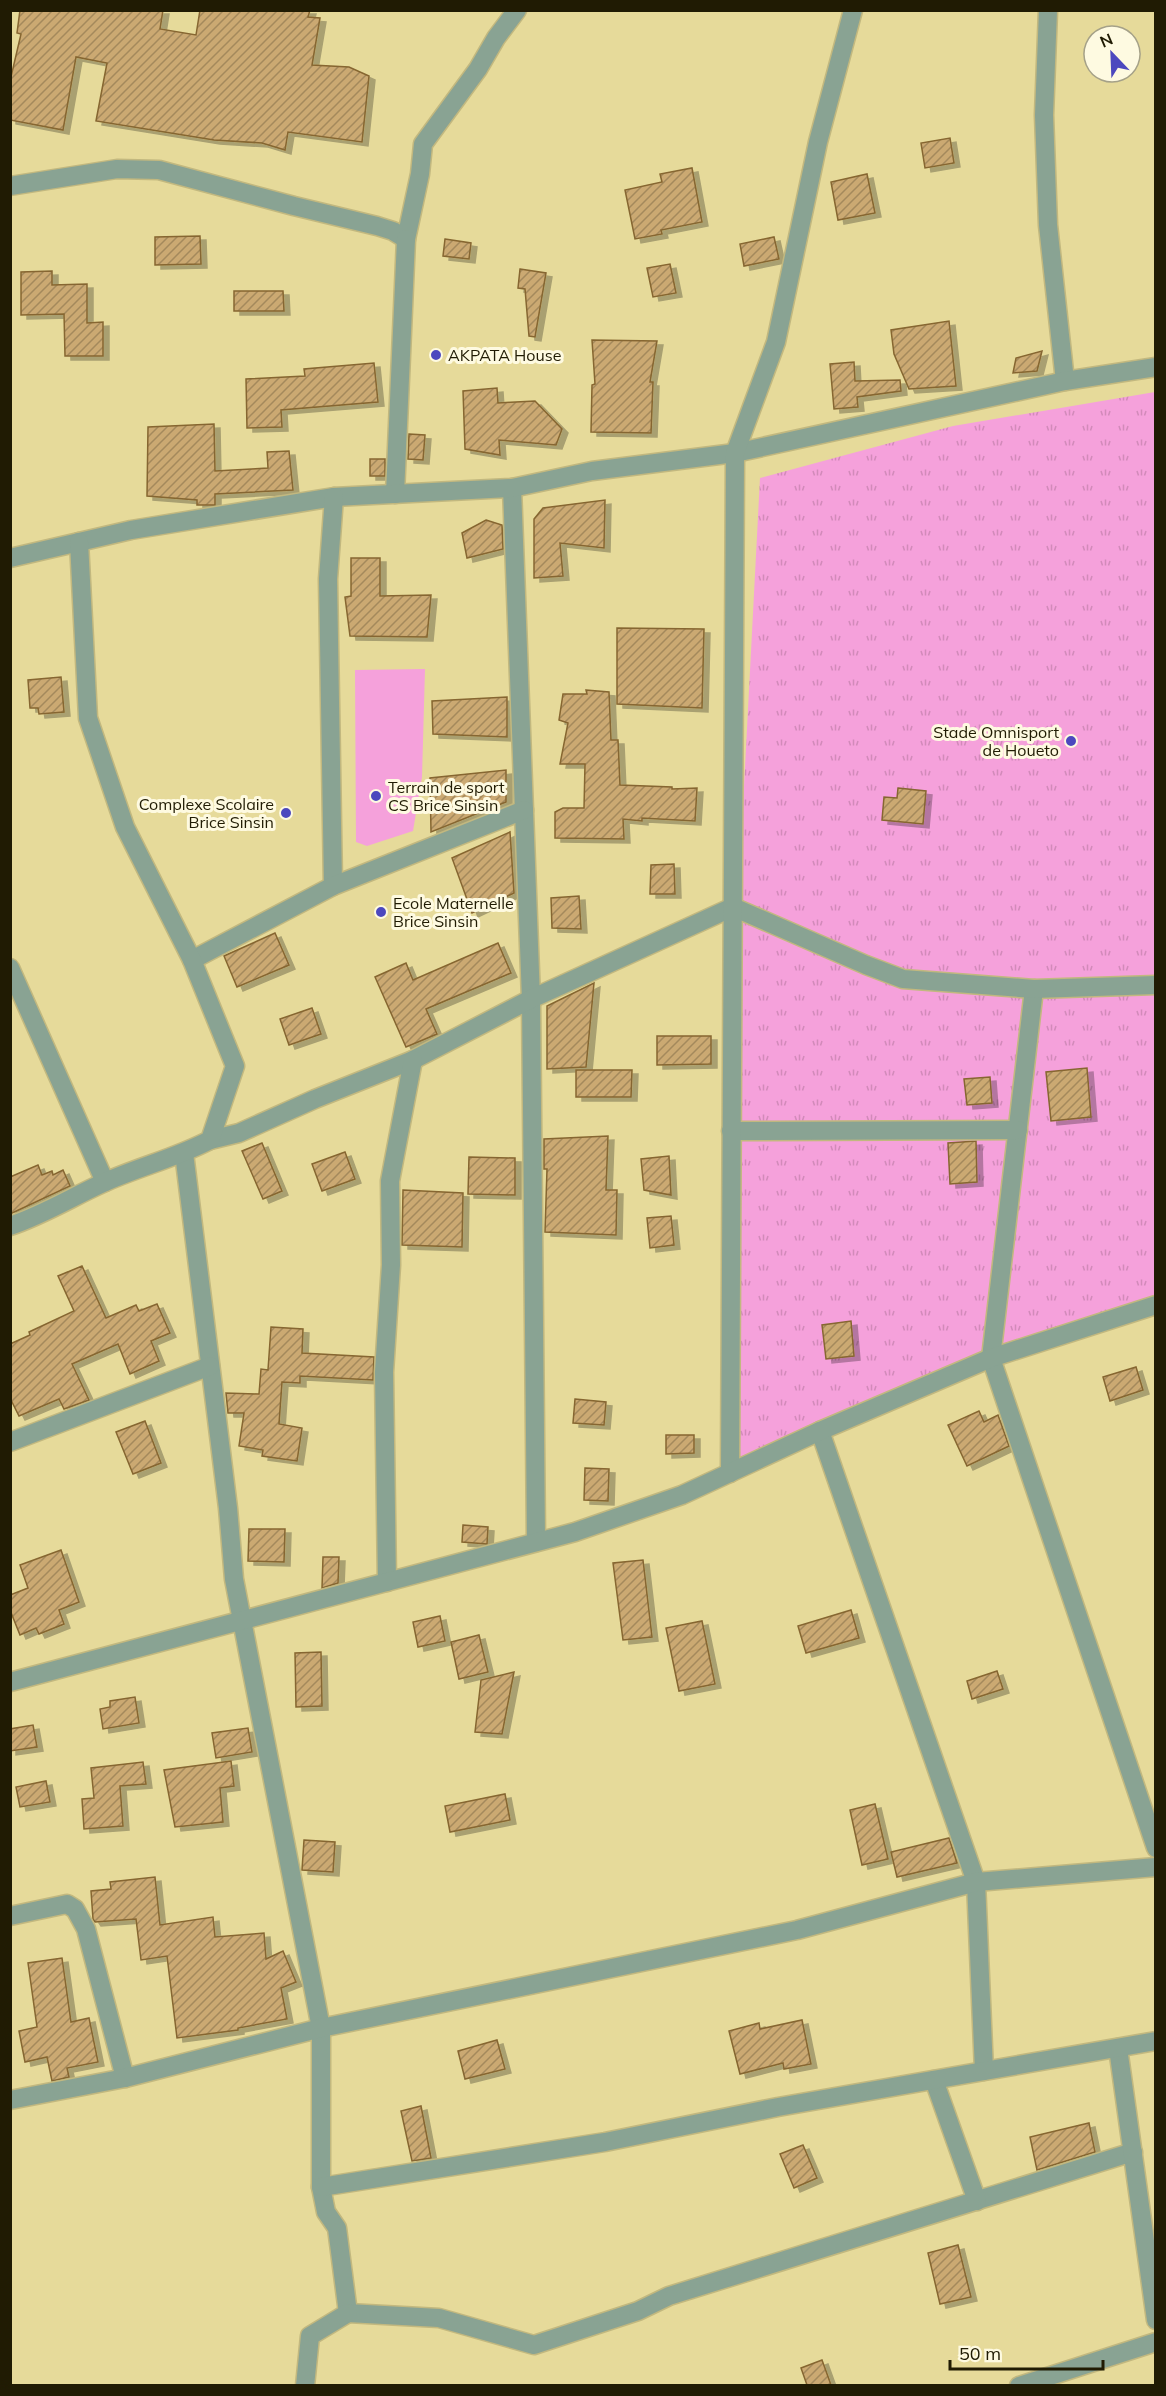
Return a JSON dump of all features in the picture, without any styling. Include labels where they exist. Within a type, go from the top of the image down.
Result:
[{"type":"street","points":[[394,494],[406,239],[420,174],[423,144],[478,69],[496,38],[517,10]]},
{"type":"street","points":[[730,1473],[735,453],[776,342],[818,142],[853,10]]},
{"type":"street","points":[[1048,10],[1044,115],[1048,225],[1065,381]]},
{"type":"street","points":[[10,186],[117,169],[159,170],[377,226],[393,231],[406,239]]},
{"type":"street","points":[[10,558],[183,520],[334,497],[512,488],[592,471],[735,453],[1065,381],[1155,367]]},
{"type":"street","points":[[512,488],[531,999],[536,1542]]},
{"type":"street","points":[[333,886],[328,579],[334,497]]},
{"type":"street","points":[[80,542],[88,718],[125,827],[192,960],[235,1066],[210,1140]]},
{"type":"street","points":[[192,960],[333,886],[524,810]]},
{"type":"street","points":[[10,1226],[30,1219],[105,1182],[184,1154],[210,1140],[239,1133],[413,1060],[531,999],[733,907],[903,979],[1034,989],[1155,985]]},
{"type":"street","points":[[10,968],[105,1182]]},
{"type":"street","points":[[1034,989],[991,1358],[1155,1848]]},
{"type":"street","points":[[387,1582],[384,1372],[391,1265],[390,1181],[413,1060]]},
{"type":"street","points":[[731,1131],[1018,1130]]},
{"type":"street","points":[[184,1154],[228,1508],[234,1579],[321,2028],[321,2187],[326,2212],[338,2228],[348,2313]]},
{"type":"street","points":[[10,1682],[575,1532],[682,1495],[820,1431],[991,1358],[1155,1305]]},
{"type":"street","points":[[10,1442],[210,1366]]},
{"type":"street","points":[[820,1431],[976,1882],[984,2071]]},
{"type":"street","points":[[10,2100],[125,2078],[321,2028],[797,1930],[976,1882],[1155,1868]]},
{"type":"street","points":[[10,1916],[67,1904],[75,1909],[87,1929],[125,2078]]},
{"type":"street","points":[[321,2187],[605,2142],[778,2107],[1155,2042]]},
{"type":"street","points":[[1118,2048],[1155,2320]]},
{"type":"street","points":[[934,2080],[977,2201]]},
{"type":"street","points":[[305,2385],[310,2336],[348,2313],[439,2318],[534,2345],[638,2311],[669,2296],[1133,2152]]},
{"type":"street","points":[[1019,2385],[1155,2342]]},
{"type":"green space","points":[[1155,392],[1155,1303],[740,1464],[738,902],[760,478],[953,426]]},
{"type":"green space","points":[[425,669],[422,777],[413,831],[367,846],[356,842],[355,670]]},
{"type":"building","points":[[20,10],[163,10],[160,29],[196,35],[200,10],[310,10],[308,17],[320,18],[312,65],[349,67],[369,76],[362,142],[288,132],[285,150],[262,143],[214,140],[96,121],[107,63],[76,57],[63,130],[10,120],[10,81],[21,34],[17,33]]},
{"type":"building","points":[[950,138],[954,163],[925,168],[921,143]]},
{"type":"building","points":[[692,168],[702,222],[661,230],[662,234],[635,239],[625,190],[662,182],[660,174]]},
{"type":"building","points":[[867,174],[875,213],[838,220],[831,182]]},
{"type":"building","points":[[200,236],[201,264],[155,265],[155,237]]},
{"type":"building","points":[[774,237],[779,259],[744,266],[740,244]]},
{"type":"building","points":[[445,239],[471,243],[469,259],[443,256]]},
{"type":"building","points":[[670,264],[676,293],[653,297],[647,268]]},
{"type":"building","points":[[520,269],[546,273],[535,337],[529,336],[525,289],[518,288]]},
{"type":"building","points":[[52,271],[52,285],[87,284],[87,323],[103,322],[103,356],[65,356],[64,314],[21,315],[21,272]]},
{"type":"building","points":[[234,291],[283,291],[284,311],[234,311]]},
{"type":"building","points":[[949,321],[956,386],[909,389],[894,354],[891,330]]},
{"type":"building","points":[[592,340],[657,341],[650,382],[653,382],[651,433],[591,432],[592,385],[595,384]]},
{"type":"building","points":[[1042,351],[1037,371],[1013,373],[1016,358]]},
{"type":"building","points":[[854,362],[855,381],[900,380],[901,391],[857,397],[858,407],[834,409],[830,364]]},
{"type":"building","points":[[374,363],[378,402],[281,410],[282,427],[247,428],[246,379],[305,376],[304,369]]},
{"type":"building","points":[[497,388],[498,403],[535,401],[562,429],[556,445],[499,440],[500,455],[465,449],[463,391]]},
{"type":"building","points":[[214,424],[215,471],[268,468],[267,452],[289,451],[293,490],[215,494],[215,505],[197,505],[197,500],[147,496],[148,427]]},
{"type":"building","points":[[409,434],[425,435],[423,460],[408,459]]},
{"type":"building","points":[[370,459],[385,459],[385,476],[370,476]]},
{"type":"building","points":[[605,500],[604,548],[560,543],[563,576],[534,578],[534,519],[543,508]]},
{"type":"building","points":[[486,520],[502,525],[503,549],[467,558],[462,533]]},
{"type":"building","points":[[351,558],[380,558],[380,596],[431,595],[427,637],[350,636],[345,597],[351,596]]},
{"type":"building","points":[[617,628],[704,629],[702,708],[617,704]]},
{"type":"building","points":[[61,677],[64,712],[39,714],[38,708],[30,708],[28,680]]},
{"type":"building","points":[[586,690],[609,692],[611,740],[618,740],[620,785],[672,787],[672,789],[697,788],[695,821],[623,819],[624,839],[555,838],[555,812],[563,808],[584,808],[585,764],[560,764],[568,723],[559,720],[563,694],[587,694]]},
{"type":"building","points":[[507,697],[507,737],[433,734],[432,701]]},
{"type":"building","points":[[506,770],[506,802],[431,832],[430,778]]},
{"type":"building","points":[[898,788],[926,791],[923,824],[882,820],[884,797],[897,798]]},
{"type":"building","points":[[510,832],[514,893],[472,913],[452,858]]},
{"type":"building","points":[[674,864],[675,894],[650,894],[651,865]]},
{"type":"building","points":[[579,896],[581,929],[552,928],[551,898]]},
{"type":"building","points":[[275,933],[289,965],[237,987],[224,956]]},
{"type":"building","points":[[498,943],[511,973],[426,1009],[437,1034],[406,1047],[375,977],[406,963],[413,980]]},
{"type":"building","points":[[594,983],[586,1067],[547,1069],[547,1006]]},
{"type":"building","points":[[312,1008],[321,1034],[289,1045],[280,1019]]},
{"type":"building","points":[[657,1036],[711,1036],[711,1064],[657,1065]]},
{"type":"building","points":[[1087,1068],[1091,1117],[1051,1121],[1046,1072]]},
{"type":"building","points":[[576,1070],[632,1070],[631,1097],[576,1097]]},
{"type":"building","points":[[990,1077],[992,1103],[967,1105],[964,1079]]},
{"type":"building","points":[[608,1136],[606,1190],[617,1190],[616,1235],[545,1232],[547,1169],[544,1169],[544,1139]]},
{"type":"building","points":[[976,1141],[977,1182],[950,1184],[948,1143]]},
{"type":"building","points":[[262,1143],[282,1191],[263,1199],[242,1151]]},
{"type":"building","points":[[345,1152],[355,1179],[322,1191],[312,1164]]},
{"type":"building","points":[[669,1156],[671,1195],[644,1190],[641,1159]]},
{"type":"building","points":[[469,1157],[515,1158],[515,1195],[468,1194]]},
{"type":"building","points":[[38,1165],[42,1175],[52,1171],[53,1175],[63,1170],[70,1186],[10,1214],[10,1177]]},
{"type":"building","points":[[403,1190],[463,1193],[462,1247],[402,1245]]},
{"type":"building","points":[[671,1216],[674,1245],[650,1248],[647,1218]]},
{"type":"building","points":[[82,1266],[106,1318],[136,1305],[139,1311],[157,1304],[170,1333],[151,1341],[159,1361],[130,1374],[118,1344],[72,1364],[89,1400],[64,1409],[59,1399],[19,1416],[10,1398],[10,1344],[30,1335],[29,1332],[74,1311],[58,1276]]},
{"type":"building","points":[[851,1321],[854,1356],[826,1359],[822,1325]]},
{"type":"building","points":[[271,1327],[303,1329],[302,1353],[374,1357],[373,1380],[300,1376],[300,1383],[282,1382],[279,1424],[302,1428],[297,1461],[262,1456],[263,1450],[239,1446],[244,1413],[228,1413],[226,1393],[259,1394],[261,1369],[268,1370]]},
{"type":"building","points":[[1136,1367],[1143,1390],[1110,1401],[1103,1377]]},
{"type":"building","points":[[575,1399],[606,1402],[604,1425],[573,1423]]},
{"type":"building","points":[[979,1411],[984,1422],[998,1415],[1009,1446],[967,1466],[948,1425]]},
{"type":"building","points":[[145,1421],[161,1463],[133,1474],[116,1432]]},
{"type":"building","points":[[666,1435],[694,1435],[694,1453],[666,1454]]},
{"type":"building","points":[[585,1468],[609,1469],[608,1501],[584,1500]]},
{"type":"building","points":[[463,1525],[488,1527],[487,1544],[462,1542]]},
{"type":"building","points":[[249,1529],[285,1529],[284,1562],[248,1561]]},
{"type":"building","points":[[61,1550],[79,1602],[59,1610],[64,1624],[39,1634],[36,1628],[20,1635],[10,1610],[10,1595],[28,1588],[20,1565]]},
{"type":"building","points":[[323,1557],[339,1557],[338,1583],[322,1588]]},
{"type":"building","points":[[643,1560],[652,1637],[623,1640],[613,1563]]},
{"type":"building","points":[[851,1610],[859,1638],[806,1653],[798,1626]]},
{"type":"building","points":[[440,1616],[445,1641],[418,1647],[413,1622]]},
{"type":"building","points":[[702,1621],[715,1684],[679,1691],[666,1628]]},
{"type":"building","points":[[479,1635],[488,1672],[459,1679],[451,1642]]},
{"type":"building","points":[[321,1652],[322,1706],[296,1707],[295,1653]]},
{"type":"building","points":[[997,1671],[1003,1689],[972,1699],[967,1681]]},
{"type":"building","points":[[514,1672],[502,1734],[475,1732],[481,1680]]},
{"type":"building","points":[[135,1697],[139,1723],[103,1729],[100,1709],[110,1707],[110,1701]]},
{"type":"building","points":[[33,1725],[37,1747],[10,1751],[10,1729]]},
{"type":"building","points":[[248,1728],[252,1752],[216,1758],[212,1733]]},
{"type":"building","points":[[231,1761],[234,1786],[220,1788],[223,1822],[175,1827],[164,1770]]},
{"type":"building","points":[[143,1762],[146,1784],[120,1786],[123,1826],[84,1829],[82,1799],[94,1798],[91,1768]]},
{"type":"building","points":[[46,1781],[50,1802],[20,1807],[16,1787]]},
{"type":"building","points":[[505,1794],[510,1820],[450,1832],[445,1806]]},
{"type":"building","points":[[875,1804],[888,1859],[862,1865],[850,1810]]},
{"type":"building","points":[[949,1838],[957,1863],[897,1877],[891,1852]]},
{"type":"building","points":[[304,1840],[335,1842],[333,1872],[302,1870]]},
{"type":"building","points":[[155,1877],[160,1925],[213,1917],[215,1937],[264,1933],[266,1959],[283,1951],[296,1982],[281,1988],[287,2019],[238,2028],[238,2030],[177,2038],[167,1956],[141,1960],[136,1919],[95,1922],[93,1919],[91,1891],[111,1889],[110,1882]]},
{"type":"building","points":[[62,1958],[71,2022],[89,2018],[98,2062],[67,2068],[69,2077],[52,2081],[47,2057],[25,2062],[19,2031],[37,2027],[28,1963]]},
{"type":"building","points":[[802,2020],[811,2064],[784,2069],[783,2063],[740,2074],[729,2031],[759,2023],[760,2029]]},
{"type":"building","points":[[497,2040],[505,2069],[465,2079],[458,2051]]},
{"type":"building","points":[[421,2106],[431,2158],[412,2161],[401,2111]]},
{"type":"building","points":[[1089,2123],[1095,2152],[1037,2170],[1030,2137]]},
{"type":"building","points":[[803,2145],[817,2178],[794,2188],[780,2154]]},
{"type":"building","points":[[958,2245],[971,2297],[940,2304],[928,2253]]},
{"type":"building","points":[[822,2360],[831,2385],[807,2385],[801,2368]]},
{"type":"place","name":"AKPATA House","points":[[436,355]]},
{"type":"place","name":"Stade Omnisport de Houeto","points":[[1071,741]]},
{"type":"place","name":"Terrain de sport CS Brice Sinsin","points":[[376,796]]},
{"type":"place","name":"Complexe Scolaire Brice Sinsin","points":[[286,813]]},
{"type":"place","name":"Ecole Maternelle Brice Sinsin","points":[[381,912]]}]
